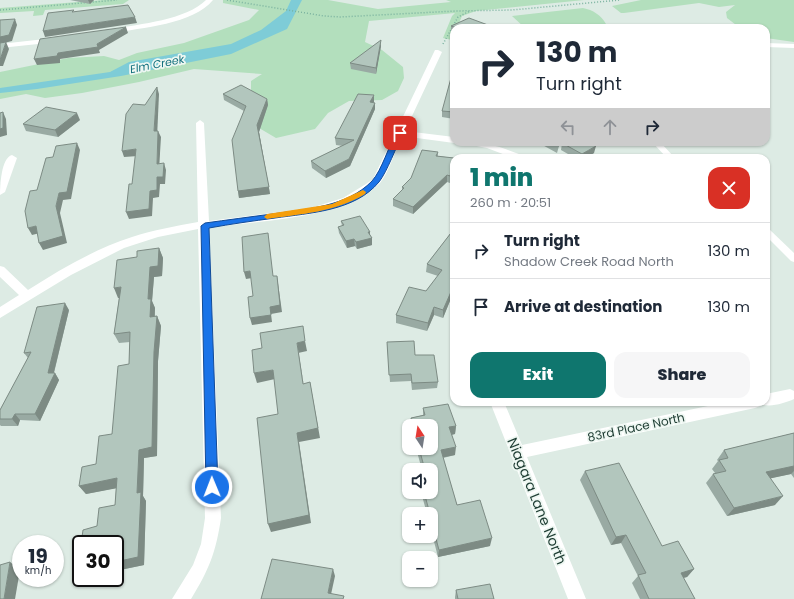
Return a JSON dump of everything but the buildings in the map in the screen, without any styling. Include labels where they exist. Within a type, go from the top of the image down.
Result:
[{"type":"street","points":[[102,33],[183,16],[198,10],[208,4],[210,0]]},
{"type":"street","points":[[0,46],[64,39]]},
{"type":"street","points":[[0,313],[103,252],[136,240],[171,231],[311,211],[333,206],[351,199],[366,190],[377,180],[438,52]]},
{"type":"street","points":[[181,599],[199,570],[209,544],[213,518],[205,226],[200,123]]},
{"type":"street","points":[[400,133],[450,139]]},
{"type":"street","points":[[489,146],[511,154]]},
{"type":"street","points":[[0,192],[12,158]]},
{"type":"street","points":[[0,270],[28,296]]},
{"type":"street","points":[[770,399],[790,394]]},
{"type":"street","name":"Niagara Lane North","points":[[499,406],[577,599]]},
{"type":"street","name":"83rd Place North","points":[[518,452],[736,406]]},
{"type":"lane","points":[[770,46],[794,46]]},
{"type":"lane","points":[[660,146],[667,154]]},
{"type":"lane","points":[[770,235],[794,259]]},
{"type":"path","points":[[0,10],[117,0]]},
{"type":"path","points":[[227,0],[302,13],[340,17],[524,9],[620,0]]},
{"type":"path","points":[[454,24],[458,17],[465,13],[477,10]]},
{"type":"path","points":[[438,52],[450,31]]},
{"type":"green space","points":[[104,0],[129,0],[123,4],[45,10],[43,15],[33,16],[34,11],[0,13],[0,8]]},
{"type":"green space","points":[[223,0],[328,0],[378,9],[451,2],[446,0],[584,0],[476,11],[462,16],[459,24],[450,24],[450,40],[443,38],[452,16],[455,13],[369,21],[365,42],[382,50],[403,67],[404,78],[398,91],[382,100],[349,101],[328,113],[315,129],[276,138],[259,128],[251,94],[251,81],[262,74],[194,69],[82,93],[45,98],[26,94],[0,99],[0,72],[68,58],[104,56],[119,60],[137,53],[184,43],[249,20],[259,10],[223,3]]},
{"type":"green space","points":[[641,0],[794,0],[794,42],[770,39],[770,24],[735,24],[727,18],[726,12],[735,5],[719,7],[699,3],[624,13],[621,13],[612,6]]},
{"type":"green space","points":[[583,8],[590,10],[599,16],[606,24],[521,24],[512,16]]},
{"type":"water","name":"Elm Creek","points":[[291,0],[302,0],[287,29],[231,54],[121,76],[0,93],[0,88],[110,72],[129,62],[231,44],[261,30],[286,11]]},
{"type":"slow traffic","points":[[267,217],[311,211],[333,206],[351,199],[363,192]]},
{"type":"route","points":[[212,487],[205,226],[311,211],[333,206],[351,199],[366,190],[377,180],[400,133]]}]
